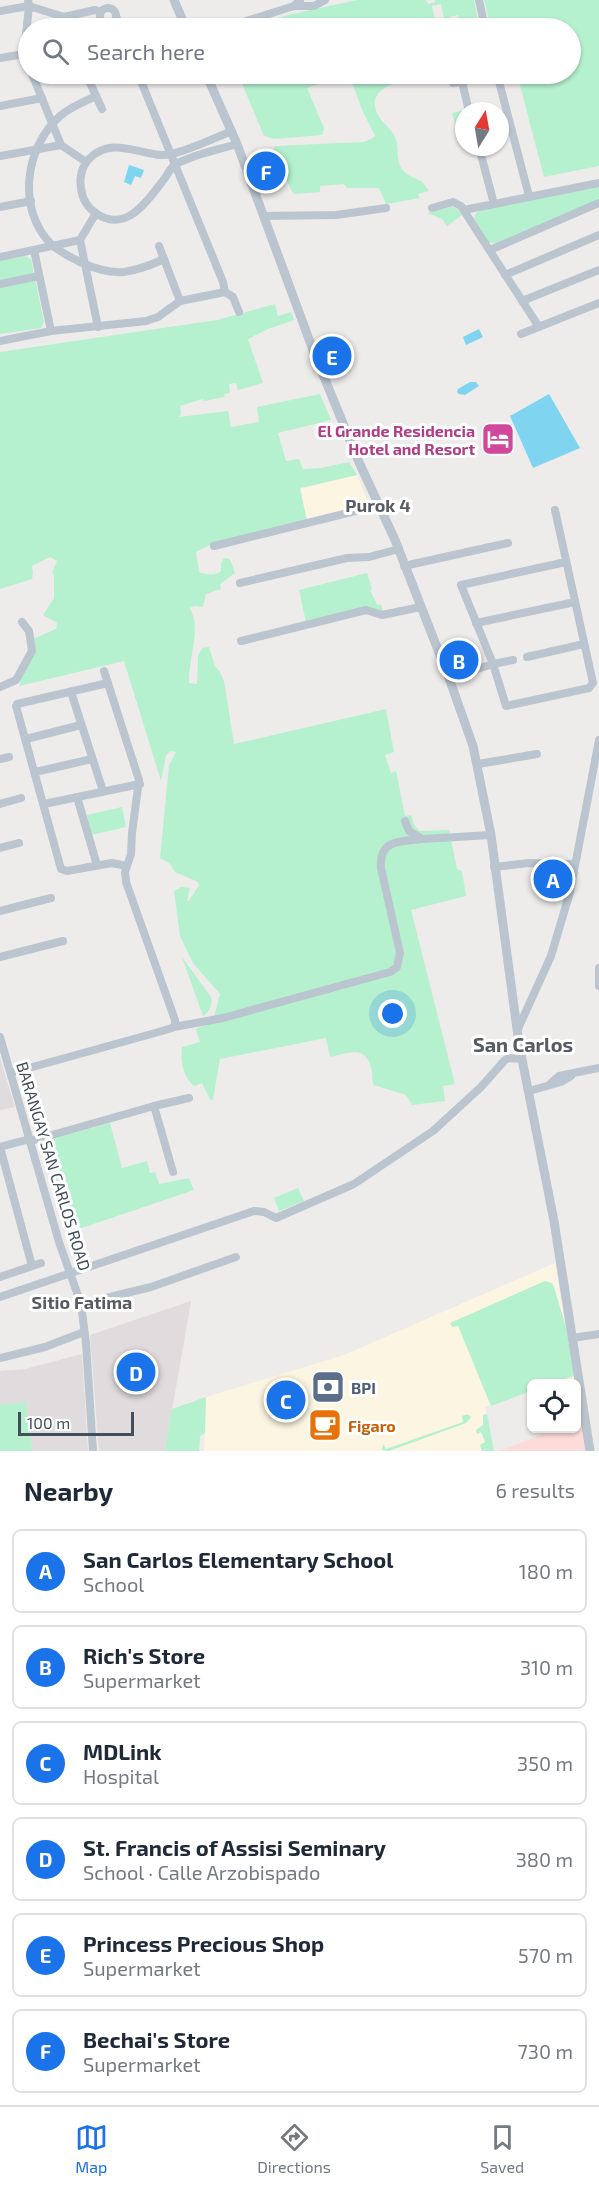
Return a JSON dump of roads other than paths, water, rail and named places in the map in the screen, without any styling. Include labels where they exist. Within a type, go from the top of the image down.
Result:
[{"type":"street","points":[[174,0],[182,18]]},
{"type":"street","points":[[253,18],[297,3],[314,6],[325,0]]},
{"type":"street","points":[[479,0],[483,18]]},
{"type":"street","points":[[0,11],[29,3],[64,17],[95,10],[101,12],[101,18]]},
{"type":"street","points":[[28,18],[29,3]]},
{"type":"street","points":[[0,58],[18,55]]},
{"type":"street","points":[[36,84],[61,145],[86,162]]},
{"type":"street","points":[[91,84],[102,109]]},
{"type":"street","points":[[142,84],[223,282],[225,292]]},
{"type":"street","points":[[211,84],[232,131],[358,460],[380,505],[422,607],[478,764],[491,835],[517,1031],[561,1268],[591,1451]]},
{"type":"street","points":[[458,84],[466,102]]},
{"type":"street","points":[[500,84],[528,196]]},
{"type":"street","points":[[96,96],[72,108],[53,123],[36,149],[29,175],[31,201],[38,224],[52,245],[84,264],[99,269],[122,272],[146,267],[164,259]]},
{"type":"street","points":[[0,106],[42,98]]},
{"type":"street","points":[[232,131],[170,154],[110,147],[96,153],[86,162],[81,175],[81,188],[88,207],[105,218],[116,219],[133,215],[142,207],[174,165],[237,144]]},
{"type":"street","points":[[0,156],[61,145]]},
{"type":"street","points":[[195,145],[199,156]]},
{"type":"street","points":[[481,156],[494,204]]},
{"type":"street","points":[[464,210],[599,183]]},
{"type":"street","points":[[0,207],[31,201]]},
{"type":"street","points":[[432,208],[453,202],[459,204],[539,327]]},
{"type":"street","points":[[490,250],[599,203]]},
{"type":"street","points":[[264,216],[336,215],[386,208]]},
{"type":"street","points":[[96,213],[80,240],[98,327]]},
{"type":"street","points":[[505,275],[599,235]]},
{"type":"street","points":[[0,257],[80,240]]},
{"type":"street","points":[[159,246],[180,301]]},
{"type":"street","points":[[34,250],[51,331]]},
{"type":"street","points":[[522,301],[599,270]]},
{"type":"street","points":[[0,284],[39,276]]},
{"type":"street","points":[[0,341],[51,331],[146,321],[158,317],[180,301],[225,292],[233,297],[239,312]]},
{"type":"street","points":[[520,334],[599,303]]},
{"type":"street","points":[[214,546],[380,505]]},
{"type":"street","points":[[555,510],[593,683],[591,686],[505,706],[493,664],[461,585],[566,561]]},
{"type":"street","points":[[404,566],[508,543]]},
{"type":"street","points":[[240,583],[347,558],[369,557],[399,549]]},
{"type":"street","points":[[476,623],[575,602]]},
{"type":"street","points":[[241,641],[366,610],[382,615],[422,607]]},
{"type":"street","points":[[0,687],[15,680],[32,651],[29,631],[22,622]]},
{"type":"street","points":[[527,657],[584,644]]},
{"type":"street","points":[[449,678],[513,660]]},
{"type":"street","points":[[104,671],[140,784],[132,832],[131,854],[126,866],[127,887],[175,1020],[174,1027]]},
{"type":"street","points":[[108,683],[16,704],[61,869],[67,871],[116,863],[126,866]]},
{"type":"street","points":[[71,692],[103,792]]},
{"type":"street","points":[[26,739],[81,725]]},
{"type":"street","points":[[517,1031],[551,956],[570,892],[599,740]]},
{"type":"street","points":[[478,764],[537,754]]},
{"type":"street","points":[[35,772],[92,759]]},
{"type":"street","points":[[44,804],[140,784]]},
{"type":"street","points":[[77,797],[97,865]]},
{"type":"street","points":[[0,804],[21,798]]},
{"type":"street","points":[[405,821],[409,831],[422,839]]},
{"type":"street","points":[[11,1073],[174,1027],[223,1018],[390,972],[397,967],[400,954],[381,868],[380,856],[384,848],[393,843],[422,839],[491,835]]},
{"type":"street","points":[[0,848],[19,843]]},
{"type":"street","points":[[494,867],[523,863],[575,864]]},
{"type":"street","points":[[0,911],[51,898]]},
{"type":"street","points":[[0,957],[63,941]]},
{"type":"street","points":[[598,981],[599,968]]},
{"type":"street","name":"BARANGAY SAN CARLOS ROAD","points":[[0,1037],[59,1242],[72,1273],[81,1304],[93,1451]]},
{"type":"street","points":[[0,1297],[254,1211],[264,1212],[276,1218],[354,1184],[433,1131],[481,1087],[505,1059],[522,1059]]},
{"type":"street","points":[[529,1091],[599,1068]]},
{"type":"street","points":[[32,1266],[4,1178],[0,1147],[189,1098]]},
{"type":"street","points":[[154,1106],[173,1172]]},
{"type":"street","points":[[81,1304],[151,1287],[236,1257]]},
{"type":"street","points":[[0,1277],[41,1263]]},
{"type":"street","points":[[0,1358],[45,1347],[84,1332]]},
{"type":"street","points":[[573,1338],[599,1334]]},
{"type":"water","points":[[129,165],[144,170],[141,178],[135,176],[131,185],[124,182]]},
{"type":"water","points":[[479,329],[483,337],[466,345],[463,337]]},
{"type":"water","points":[[470,382],[476,382],[479,386],[465,395],[457,392],[458,389]]},
{"type":"water","points":[[549,394],[580,448],[533,468],[510,416]]},
{"type":"place","name":"Bechai's Store","points":[[266,171]]},
{"type":"place","name":"Princess Precious Shop","points":[[332,356]]},
{"type":"place","name":"El Grande Residencia Hotel and Resort","points":[[498,439]]},
{"type":"place","name":"Rich's Store","points":[[459,660]]},
{"type":"place","name":"San Carlos Elementary School","points":[[553,879]]},
{"type":"place","name":"St. Francis of Assisi Seminary","points":[[136,1372]]},
{"type":"place","name":"BPI","points":[[328,1387]]},
{"type":"place","name":"MDLink","points":[[286,1400]]},
{"type":"place","name":"Figaro","points":[[325,1425]]},
{"type":"district","name":"Purok 4","points":[[378,505]]},
{"type":"district","name":"San Carlos","points":[[523,1044]]},
{"type":"district","name":"Sitio Fatima","points":[[82,1302]]}]
